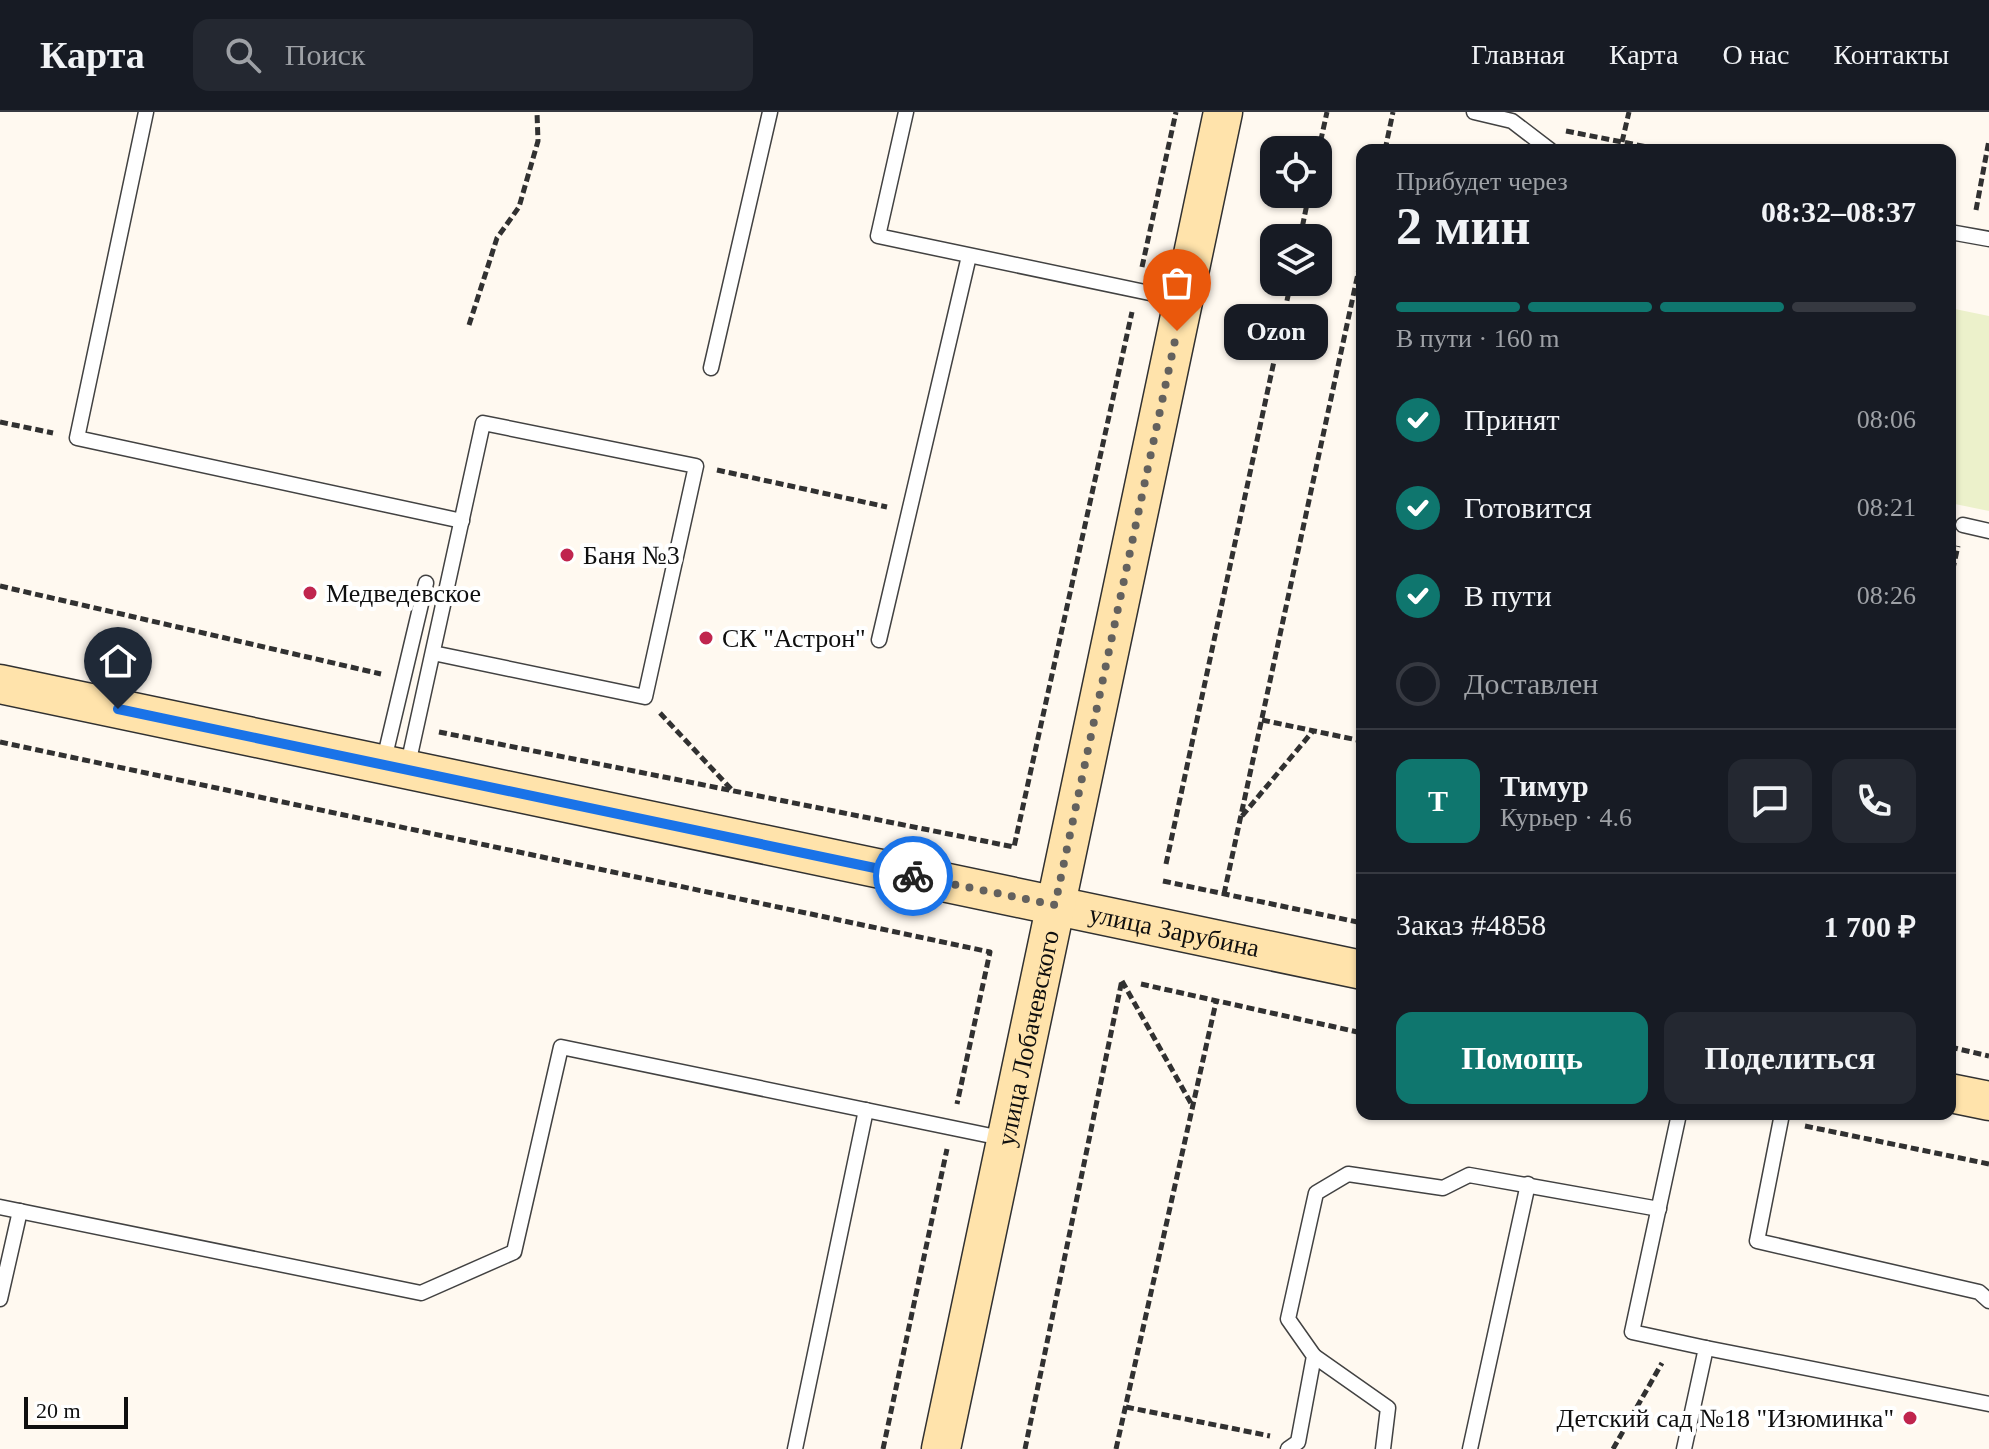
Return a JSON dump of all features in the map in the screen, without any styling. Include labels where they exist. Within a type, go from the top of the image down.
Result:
[{"type":"street","name":"улица Лобачевского","points":[[941,1449],[1223,112]]},
{"type":"street","name":"улица Зарубина","points":[[0,684],[1356,969]]},
{"type":"street","points":[[1956,1094],[1989,1101]]},
{"type":"lane","points":[[146,112],[77,438],[462,521]]},
{"type":"lane","points":[[711,368],[770,112]]},
{"type":"lane","points":[[906,112],[878,236],[1183,300]]},
{"type":"lane","points":[[1474,112],[1512,121],[1542,144]]},
{"type":"lane","points":[[1956,233],[1989,239]]},
{"type":"lane","points":[[879,640],[969,256]]},
{"type":"lane","points":[[395,767],[416,727],[483,423],[696,466],[645,697],[433,653]]},
{"type":"lane","points":[[1963,525],[1989,531]]},
{"type":"lane","points":[[395,767],[402,679],[426,583]]},
{"type":"lane","points":[[0,1207],[421,1293],[514,1252],[561,1047],[1006,1139]]},
{"type":"lane","points":[[795,1449],[866,1110]]},
{"type":"lane","points":[[1678,1120],[1632,1332],[1989,1404]]},
{"type":"lane","points":[[1788,1120],[1757,1241],[1979,1292],[1989,1301]]},
{"type":"lane","points":[[1383,1449],[1388,1408],[1314,1356],[1288,1319],[1316,1193],[1348,1174],[1443,1188],[1469,1175],[1659,1209]]},
{"type":"lane","points":[[1470,1449],[1528,1184]]},
{"type":"lane","points":[[0,1299],[20,1211]]},
{"type":"lane","points":[[1684,1449],[1706,1348]]},
{"type":"lane","points":[[1293,1446],[1314,1356]]},
{"type":"path","points":[[469,325],[497,238],[519,207],[538,141],[537,112]]},
{"type":"path","points":[[416,727],[1014,847],[1176,112]]},
{"type":"path","points":[[1322,136],[1327,112]]},
{"type":"path","points":[[1386,144],[1393,112]]},
{"type":"path","points":[[1622,142],[1629,112]]},
{"type":"path","points":[[1512,121],[1632,144]]},
{"type":"path","points":[[1976,210],[1989,140]]},
{"type":"path","points":[[1224,894],[1356,283]]},
{"type":"path","points":[[1166,864],[1288,296]]},
{"type":"path","points":[[0,422],[77,438]]},
{"type":"path","points":[[696,466],[909,511]]},
{"type":"path","points":[[1956,556],[1963,525]]},
{"type":"path","points":[[0,586],[402,679]]},
{"type":"path","points":[[645,697],[732,790]]},
{"type":"path","points":[[1262,720],[1356,740]]},
{"type":"path","points":[[1241,818],[1313,731]]},
{"type":"path","points":[[0,742],[990,952],[883,1449]]},
{"type":"path","points":[[1163,881],[1356,922]]},
{"type":"path","points":[[1025,1449],[1122,980],[1192,1107]]},
{"type":"path","points":[[1141,984],[1356,1032]]},
{"type":"path","points":[[1116,1449],[1216,1002]]},
{"type":"path","points":[[1956,1048],[1989,1056]]},
{"type":"path","points":[[1792,1120],[1989,1164]]},
{"type":"path","points":[[1613,1449],[1674,1341]]},
{"type":"path","points":[[1126,1407],[1293,1446]]},
{"type":"green space","points":[[1956,309],[1989,316],[1989,511],[1956,504]]},
{"type":"way so far","points":[[913,876],[1055,905],[1177,331]]},
{"type":"place","name":"Ozon","points":[[1177,331]]},
{"type":"place","name":"Баня №3","points":[[567,555]]},
{"type":"place","name":"Медведевское","points":[[310,593]]},
{"type":"place","name":"СК \"Астрон\"","points":[[706,638]]},
{"type":"place","name":"Детский сад №18 \"Изюминка\"","points":[[1910,1418]]},
{"type":"route","points":[[118,709],[913,876]]}]
